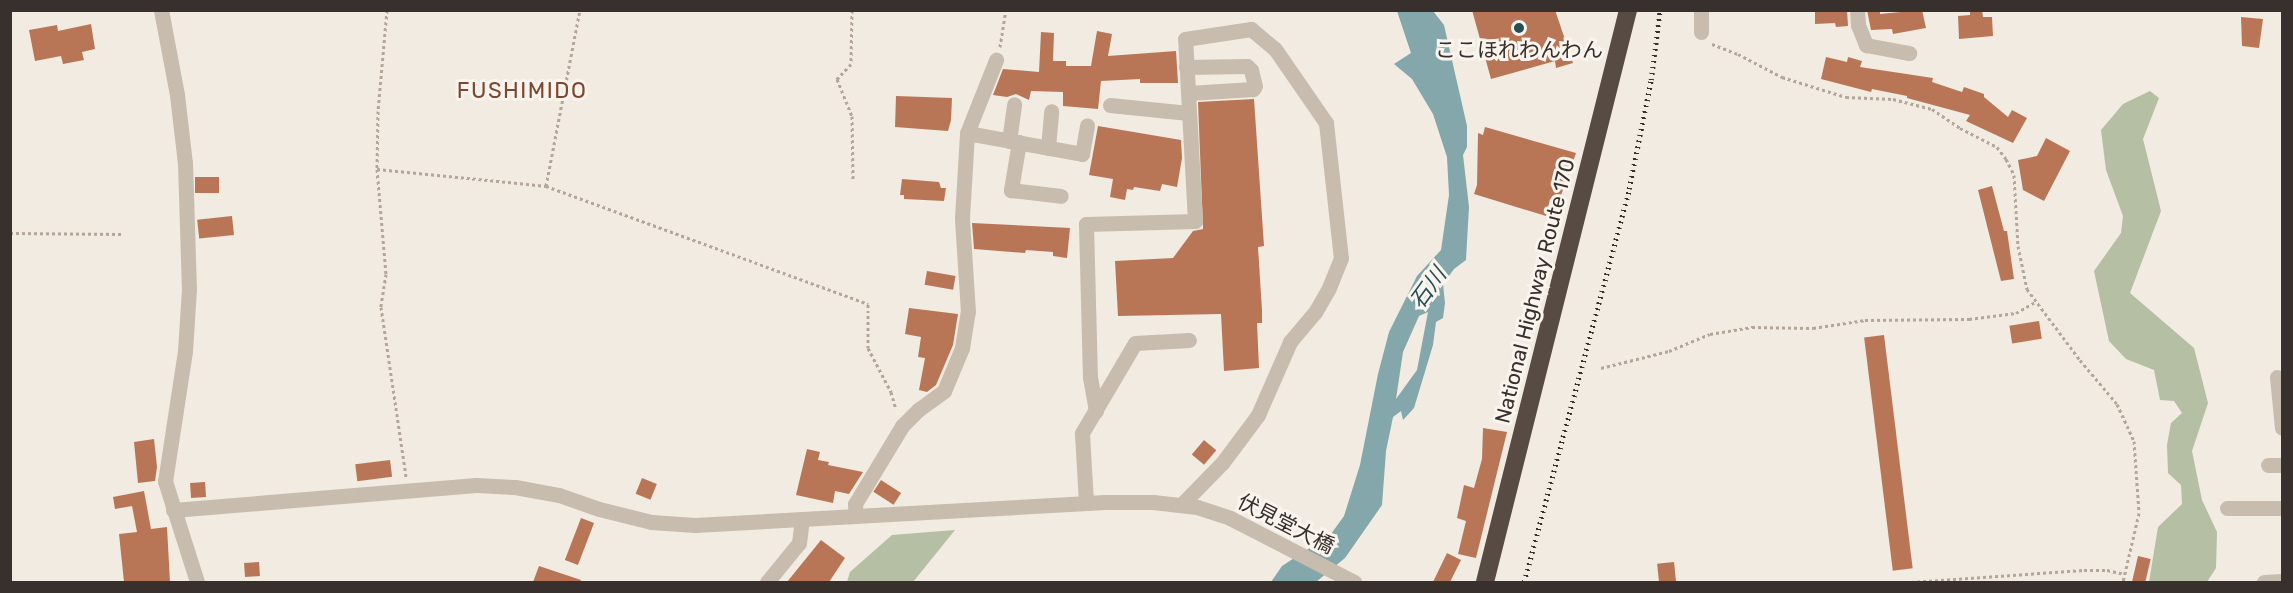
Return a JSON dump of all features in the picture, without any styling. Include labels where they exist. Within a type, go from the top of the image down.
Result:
[{"type":"highway","name":"National Highway Route 170","points":[[1485,582],[1628,10]]},
{"type":"street","points":[[161,10],[177,95],[185,163],[189,289],[182,380],[165,470],[165,482],[172,510],[197,582]]},
{"type":"street","points":[[1701,10],[1701,32]]},
{"type":"street","points":[[1857,10],[1858,25],[1866,45],[1909,53]]},
{"type":"street","points":[[1096,411],[1090,378],[1086,224],[1195,221],[1185,39],[1251,29],[1275,49],[1326,123],[1341,258],[1329,288],[1315,312],[1290,342],[1258,415],[1189,506]]},
{"type":"street","points":[[856,516],[855,504],[901,428],[918,410],[944,391],[962,348],[968,312],[962,218],[968,124],[996,60]]},
{"type":"street","points":[[1186,68],[1247,66],[1251,70],[1255,86],[1253,89],[1188,93]]},
{"type":"street","points":[[1014,104],[1011,190],[1061,196]]},
{"type":"street","points":[[1110,105],[1189,113]]},
{"type":"street","points":[[1047,148],[1051,111]]},
{"type":"street","points":[[967,133],[1082,154],[1087,125]]},
{"type":"street","points":[[1086,503],[1082,434],[1135,343],[1189,340]]},
{"type":"street","points":[[2280,386],[2283,428]]},
{"type":"street","name":"伏見堂大橋","points":[[172,510],[476,486],[515,487],[559,495],[599,509],[651,522],[695,525],[1086,503],[1153,502],[1189,506],[1253,528],[1354,582]]},
{"type":"street","points":[[2227,508],[2283,507]]},
{"type":"street","points":[[767,582],[799,543],[802,519]]},
{"type":"street","points":[[2264,582],[2283,581]]},
{"type":"path","points":[[387,10],[378,111],[377,169],[386,274],[381,307],[408,491]]},
{"type":"path","points":[[546,186],[580,10]]},
{"type":"path","points":[[852,10],[851,64],[837,79],[852,116],[853,180]]},
{"type":"path","points":[[996,60],[1003,39],[1006,10]]},
{"type":"path","points":[[1701,32],[1710,44],[1738,54],[1782,77],[1846,97],[1893,99],[1915,103],[1932,109],[1960,128],[1996,147],[2014,175],[2021,269],[2027,289],[2080,360],[2117,404],[2134,441],[2139,513],[2123,582]]},
{"type":"path","points":[[377,169],[546,186],[868,304],[868,348],[891,392],[901,428]]},
{"type":"path","points":[[10,233],[122,234]]},
{"type":"path","points":[[1601,368],[1669,351],[1710,334],[1752,327],[1813,328],[1865,320],[1969,319],[2016,313],[2035,302]]},
{"type":"path","points":[[1911,582],[2084,570],[2107,570],[2124,574]]},
{"type":"green space","points":[[2150,91],[2159,98],[2143,139],[2161,211],[2130,293],[2194,348],[2208,403],[2192,451],[2202,500],[2217,532],[2216,568],[2207,582],[2149,582],[2158,527],[2182,504],[2181,485],[2168,473],[2167,445],[2171,423],[2182,413],[2174,401],[2160,400],[2154,370],[2126,359],[2109,341],[2094,271],[2121,233],[2123,216],[2106,170],[2101,130],[2123,104]]},
{"type":"green space","points":[[955,530],[913,582],[847,582],[850,572],[892,535]]},
{"type":"water","name":"石川","points":[[1397,11],[1433,11],[1444,25],[1467,126],[1467,147],[1463,155],[1469,207],[1466,260],[1454,269],[1443,284],[1445,303],[1443,318],[1436,322],[1433,345],[1414,408],[1403,420],[1401,411],[1393,417],[1386,451],[1382,505],[1345,558],[1316,582],[1271,582],[1282,566],[1331,534],[1344,516],[1360,465],[1389,332],[1417,276],[1441,250],[1449,195],[1447,157],[1433,114],[1412,79],[1394,64],[1411,53]],"holes":[[[1428,312],[1417,370],[1396,399],[1403,352],[1419,316]]]},
{"type":"building","name":"ここほれわんわん","points":[[1472,10],[1555,10],[1573,63],[1556,68],[1555,61],[1491,79]]},
{"type":"building","points":[[1815,10],[1847,10],[1848,26],[1836,27],[1835,23],[1815,24]]},
{"type":"building","points":[[1867,10],[1880,10],[1880,14],[1922,10],[1926,28],[1893,34],[1892,29],[1871,30]]},
{"type":"building","points":[[1970,10],[1982,10],[1983,17],[1992,17],[1993,36],[1959,39],[1958,16],[1970,15]]},
{"type":"building","points":[[2241,17],[2263,19],[2259,48],[2242,46]]},
{"type":"building","points":[[91,24],[95,49],[82,52],[84,60],[63,64],[61,56],[35,61],[29,30],[57,25],[58,31]]},
{"type":"building","points":[[1097,31],[1112,34],[1108,56],[1176,51],[1178,83],[1140,83],[1140,79],[1101,81],[1098,109],[1063,106],[1063,92],[1031,91],[1029,100],[1016,94],[1007,97],[993,95],[1003,69],[1039,72],[1041,32],[1054,33],[1053,61],[1066,61],[1066,66],[1091,66]]},
{"type":"building","points":[[1826,57],[1847,62],[1848,57],[1862,61],[1860,67],[1933,78],[1932,82],[1962,92],[1964,87],[1984,94],[1984,97],[2008,117],[2012,110],[2027,118],[2013,143],[1966,121],[1970,115],[1907,98],[1907,96],[1872,89],[1871,92],[1821,79]]},
{"type":"building","points":[[896,96],[952,98],[948,131],[895,127]]},
{"type":"building","points":[[1254,99],[1264,246],[1258,247],[1262,310],[1262,323],[1257,323],[1259,368],[1224,371],[1221,314],[1118,316],[1115,261],[1173,258],[1193,231],[1203,229],[1198,102]]},
{"type":"building","points":[[1098,126],[1181,140],[1182,158],[1177,187],[1162,184],[1160,191],[1134,187],[1133,190],[1127,189],[1125,200],[1110,197],[1113,179],[1089,175]]},
{"type":"building","points":[[1485,127],[1576,153],[1559,201],[1550,199],[1546,216],[1474,194],[1477,185],[1478,133],[1483,135]]},
{"type":"building","points":[[2046,138],[2070,151],[2044,201],[2023,190],[2018,160],[2037,156]]},
{"type":"building","points":[[195,177],[219,177],[219,193],[195,193]]},
{"type":"building","points":[[902,179],[939,182],[941,188],[946,188],[944,201],[904,199],[904,195],[900,195]]},
{"type":"building","points":[[1992,186],[2004,231],[2007,231],[2014,279],[2001,281],[1978,190]]},
{"type":"building","points":[[232,216],[234,235],[199,239],[197,220]]},
{"type":"building","points":[[972,223],[1070,228],[1067,258],[1053,256],[1053,252],[1026,250],[1025,253],[974,249]]},
{"type":"building","points":[[927,271],[956,276],[953,290],[925,285]]},
{"type":"building","points":[[909,308],[958,314],[953,345],[936,385],[927,392],[919,390],[925,358],[918,357],[921,337],[905,334]]},
{"type":"building","points":[[2039,321],[2042,339],[2012,343],[2009,326]]},
{"type":"building","points":[[1884,335],[1913,568],[1893,571],[1864,337]]},
{"type":"building","points":[[1483,428],[1507,432],[1476,558],[1458,554],[1466,521],[1457,518],[1464,485],[1474,488],[1482,459]]},
{"type":"building","points":[[154,439],[157,467],[155,481],[138,483],[134,442]]},
{"type":"building","points":[[1204,440],[1216,450],[1204,465],[1192,455]]},
{"type":"building","points":[[807,449],[820,452],[818,460],[829,462],[828,465],[863,472],[849,494],[835,491],[833,503],[796,495]]},
{"type":"building","points":[[390,460],[392,477],[357,481],[355,464]]},
{"type":"building","points":[[642,478],[657,484],[650,500],[636,494]]},
{"type":"building","points":[[881,480],[901,493],[894,505],[873,492]]},
{"type":"building","points":[[205,482],[206,497],[191,498],[190,483]]},
{"type":"building","points":[[144,491],[151,529],[167,527],[170,582],[124,582],[119,534],[137,532],[132,506],[115,509],[113,497]]},
{"type":"building","points":[[581,518],[594,523],[578,565],[565,560]]},
{"type":"building","points":[[821,540],[845,558],[829,582],[787,582]]},
{"type":"building","points":[[1447,553],[1461,560],[1450,582],[1433,582]]},
{"type":"building","points":[[2138,556],[2151,559],[2145,582],[2132,582]]},
{"type":"building","points":[[259,562],[260,576],[245,577],[244,563]]},
{"type":"building","points":[[1674,562],[1676,582],[1659,582],[1657,564]]},
{"type":"building","points":[[539,566],[581,580],[580,582],[533,582]]},
{"type":"railway","points":[[1524,582],[1629,189],[1651,80],[1660,10]]},
{"type":"place","name":"ここほれわんわん","points":[[1519,28]]},
{"type":"district","name":"FUSHIMIDO","points":[[522,91]]}]
